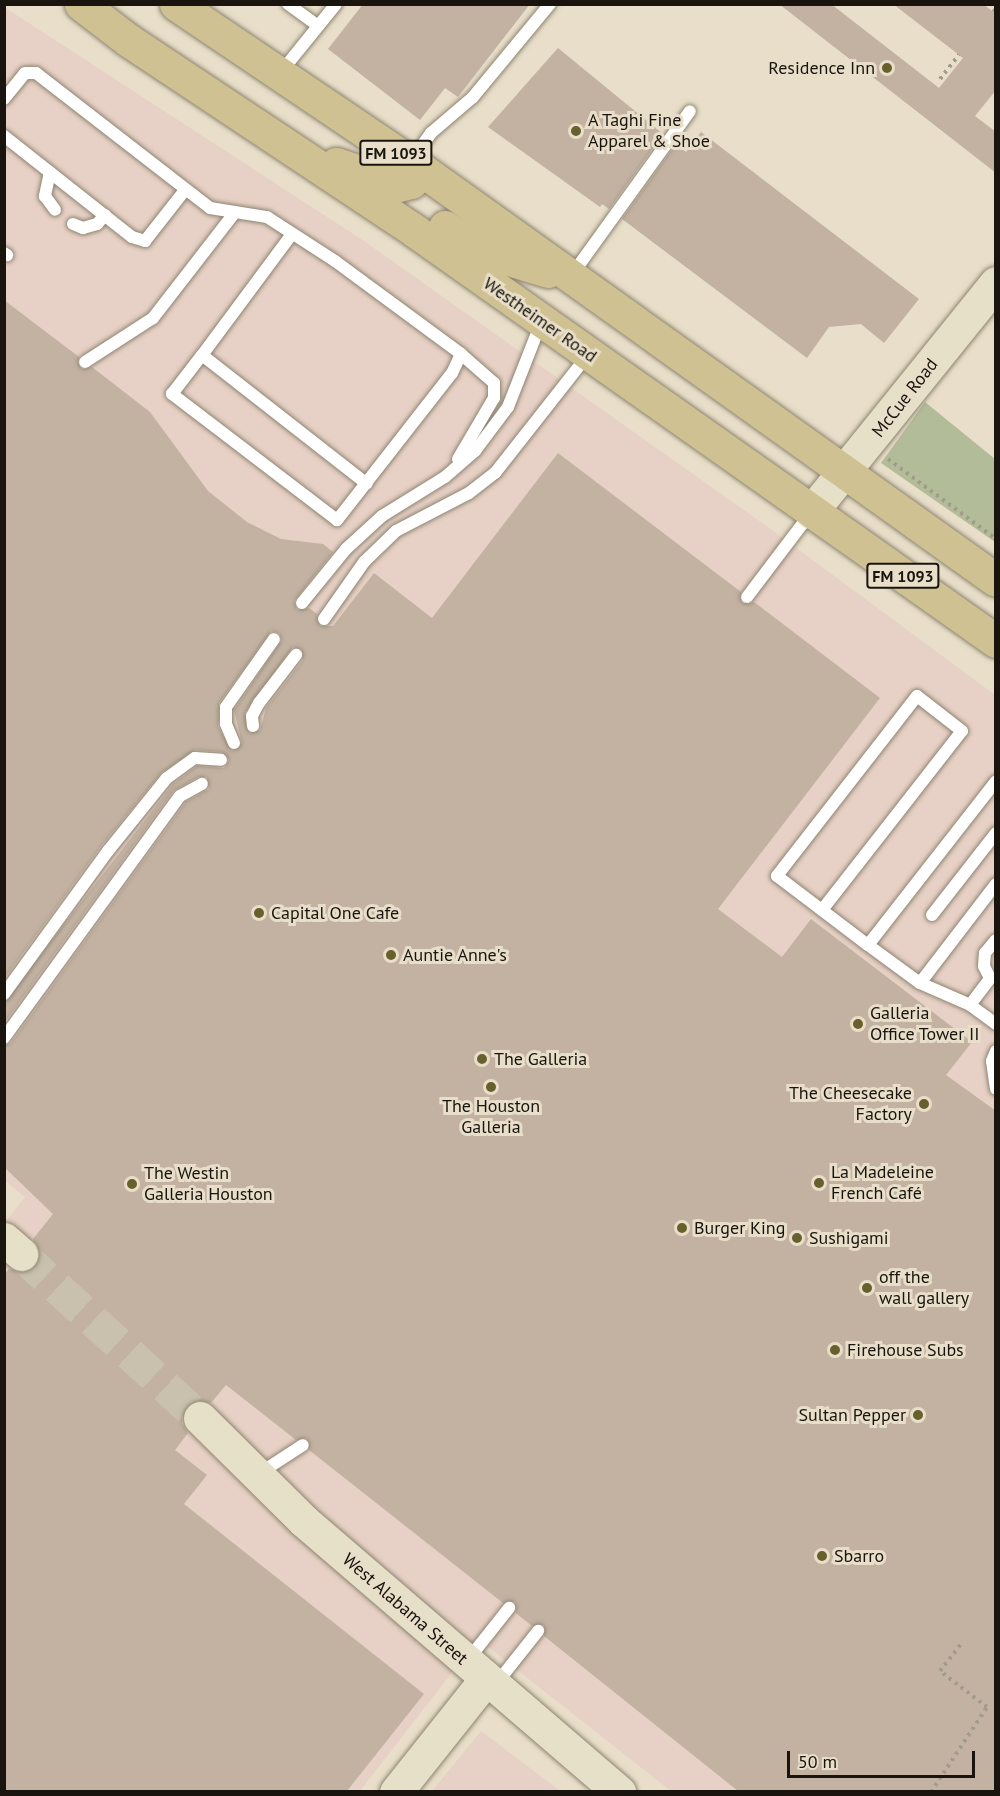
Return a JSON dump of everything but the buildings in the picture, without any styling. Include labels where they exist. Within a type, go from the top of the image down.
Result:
[{"type":"main road","name":"Westheimer Road","points":[[81,4],[128,40],[303,154],[415,231],[996,641]]},
{"type":"main road","name":"FM 1093","points":[[176,4],[278,76],[416,166],[996,580]]},
{"type":"main road","points":[[303,154],[399,185],[411,182],[416,166]]},
{"type":"main road","points":[[415,231],[447,227],[482,251],[571,278]]},
{"type":"street","name":"McCue Road","points":[[812,512],[996,283]]},
{"type":"street","name":"West Alabama Street","points":[[200,1418],[260,1473],[304,1521],[481,1676],[619,1791]]},
{"type":"street","points":[[396,1791],[481,1676]]},
{"type":"lane","points":[[288,4],[318,26]]},
{"type":"lane","points":[[278,76],[336,4]]},
{"type":"lane","points":[[416,166],[431,133],[473,97],[550,4]]},
{"type":"lane","points":[[4,99],[25,74],[36,74],[210,208],[233,215],[267,217],[461,354],[494,383],[494,398],[472,440],[445,477]]},
{"type":"lane","points":[[571,278],[690,111]]},
{"type":"lane","points":[[4,136],[132,237],[145,241],[185,190]]},
{"type":"lane","points":[[50,172],[45,196],[55,210]]},
{"type":"lane","points":[[73,224],[84,228],[97,224],[105,215]]},
{"type":"lane","points":[[86,363],[153,318],[233,215]]},
{"type":"lane","points":[[292,234],[172,394],[337,520],[452,373],[461,354]]},
{"type":"lane","points":[[302,603],[346,549],[382,516],[445,477],[475,451],[508,407],[541,321]]},
{"type":"lane","points":[[324,619],[364,562],[396,531],[469,493],[495,473],[588,354]]},
{"type":"lane","points":[[202,355],[367,484]]},
{"type":"lane","points":[[747,597],[812,512]]},
{"type":"lane","points":[[234,743],[226,724],[226,707],[274,639]]},
{"type":"lane","points":[[254,726],[252,716],[259,703],[296,655]]},
{"type":"lane","points":[[822,910],[962,731],[917,696],[777,876],[868,945],[920,983],[970,1005],[996,1024]]},
{"type":"lane","points":[[4,994],[108,851],[167,778],[195,758],[221,760]]},
{"type":"lane","points":[[868,945],[996,781]]},
{"type":"lane","points":[[4,1038],[180,796],[202,784]]},
{"type":"lane","points":[[933,915],[996,833]]},
{"type":"lane","points":[[920,983],[996,884]]},
{"type":"lane","points":[[970,1005],[993,980],[984,966],[985,953],[996,940]]},
{"type":"lane","points":[[996,1051],[992,1061],[996,1089]]},
{"type":"lane","points":[[260,1473],[303,1445]]},
{"type":"lane","points":[[481,1676],[509,1608]]},
{"type":"lane","points":[[481,1676],[538,1631]]},
{"type":"path","points":[[940,79],[959,55]]},
{"type":"path","points":[[890,467],[893,463],[996,539]]},
{"type":"path","points":[[931,1791],[987,1707],[940,1671],[961,1644]]},
{"type":"shaded area","name":"The Galleria","points":[[4,7],[364,241],[772,530],[995,695],[996,1741],[956,1791],[671,1791],[478,1639],[360,1791],[5,1791],[4,1224],[25,1197],[4,1180]]},
{"type":"shaded area","points":[[481,1731],[560,1791],[432,1791]]},
{"type":"green space","points":[[925,402],[995,459],[995,542],[881,463]]},
{"type":"tunnel","points":[[21,1254],[200,1418]]},
{"type":"place","name":"Residence Inn","points":[[887,68]]},
{"type":"place","name":"A Taghi Fine Apparel & Shoe","points":[[576,131]]},
{"type":"place","name":"Capital One Cafe","points":[[259,913]]},
{"type":"place","name":"Auntie Anne's","points":[[391,955]]},
{"type":"place","name":"Galleria Office Tower II","points":[[858,1024]]},
{"type":"place","name":"The Galleria","points":[[482,1059]]},
{"type":"place","name":"The Houston Galleria","points":[[491,1087]]},
{"type":"place","name":"The Cheesecake Factory","points":[[924,1104]]},
{"type":"place","name":"La Madeleine French Café","points":[[819,1183]]},
{"type":"place","name":"The Westin Galleria Houston","points":[[132,1184]]},
{"type":"place","name":"Burger King","points":[[682,1228]]},
{"type":"place","name":"Sushigami","points":[[797,1238]]},
{"type":"place","name":"off the wall gallery","points":[[867,1288]]},
{"type":"place","name":"Firehouse Subs","points":[[835,1350]]},
{"type":"place","name":"Sultan Pepper","points":[[918,1415]]},
{"type":"place","name":"Sbarro","points":[[822,1556]]}]
